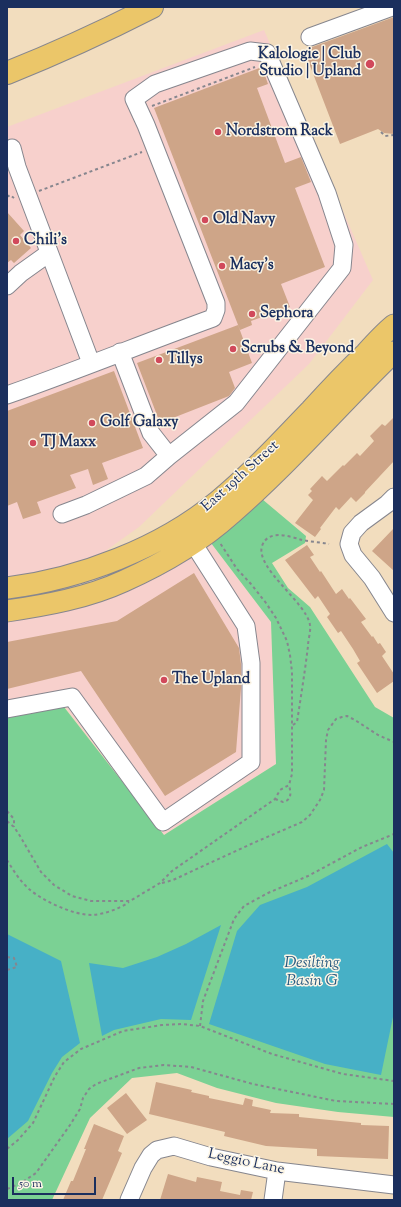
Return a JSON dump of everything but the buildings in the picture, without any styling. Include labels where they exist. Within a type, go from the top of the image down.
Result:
[{"type":"highway","points":[[7,73],[56,54],[152,7]]},
{"type":"main road","name":"East 19th Street","points":[[7,588],[35,585],[110,563],[181,527],[217,502],[255,468],[354,364],[394,325]]},
{"type":"main road","name":"East 19th Street","points":[[7,610],[39,606],[82,596],[116,584],[157,564],[193,543],[231,514],[267,481],[394,352]]},
{"type":"street","points":[[310,37],[392,7]]},
{"type":"street","points":[[7,395],[213,318],[216,310],[216,303],[146,125],[134,99],[155,84],[250,51],[266,53],[327,193],[344,245],[342,268],[236,402],[146,476],[86,505],[62,514]]},
{"type":"street","points":[[12,148],[12,171],[49,253],[91,363]]},
{"type":"street","points":[[7,286],[21,273],[49,253]]},
{"type":"street","points":[[120,352],[151,433],[169,456]]},
{"type":"street","points":[[394,497],[352,533],[350,544],[353,555],[372,578],[394,613]]},
{"type":"street","points":[[7,709],[72,697],[163,822],[251,762],[252,663],[246,626],[193,543]]},
{"type":"street","name":"Leggio Lane","points":[[130,1200],[143,1168],[151,1155],[157,1150],[174,1146],[211,1157],[277,1171],[394,1185]]},
{"type":"street","points":[[272,1200],[277,1171]]},
{"type":"path","points":[[381,132],[386,136],[394,135]]},
{"type":"path","points":[[34,193],[146,151]]},
{"type":"path","points":[[292,725],[297,722],[310,625],[301,608],[280,584],[269,567],[262,556],[261,549],[267,539],[274,535],[290,536],[329,544]]},
{"type":"path","points":[[217,540],[237,569],[266,603],[276,618],[287,641],[292,672],[292,774],[289,785],[291,796],[290,799],[283,802],[276,799]]},
{"type":"path","points":[[7,860],[29,889],[47,901],[68,910],[92,915],[111,911],[123,906],[160,884],[173,880],[302,822],[310,815],[320,800],[324,790],[326,740],[328,730],[336,719],[342,716],[347,716],[378,735],[394,742]]},
{"type":"path","points":[[160,884],[172,871],[276,799],[280,790],[289,785]]},
{"type":"path","points":[[7,811],[14,819],[14,827]]},
{"type":"path","points":[[7,821],[14,827],[41,872],[54,885],[72,896],[91,901],[130,901]]},
{"type":"path","points":[[200,1026],[203,1001],[234,919],[244,906],[308,876],[362,848],[394,834]]},
{"type":"path","points":[[7,957],[14,958],[17,967],[7,970]]},
{"type":"path","points":[[7,1149],[18,1140],[33,1123],[55,1076],[64,1062],[81,1049],[123,1031],[162,1025],[182,1024],[200,1026],[272,1054],[343,1074],[394,1081]]},
{"type":"path","points":[[7,1189],[22,1183],[36,1173],[70,1125],[80,1109],[83,1098],[89,1089],[96,1084],[140,1068],[164,1065],[191,1067],[253,1084],[336,1101],[394,1104]]},
{"type":"shaded area","points":[[264,30],[373,280],[309,364],[139,527],[101,554],[64,567],[7,577],[7,127]]},
{"type":"shaded area","points":[[211,543],[271,622],[276,764],[164,835],[65,707],[7,718],[7,617]]},
{"type":"green space","points":[[262,499],[306,536],[305,543],[272,563],[288,588],[310,607],[375,707],[394,718],[394,1117],[338,1112],[276,1103],[217,1088],[177,1073],[132,1078],[90,1118],[52,1200],[7,1200],[7,718],[64,707],[164,835],[276,764],[271,622],[211,543]]},
{"type":"water","name":"Desilting Basin G","points":[[387,844],[394,853],[394,1012],[381,1075],[325,1064],[209,1024],[237,931],[260,905],[307,887]]},
{"type":"water","points":[[221,925],[191,1020],[161,1019],[114,1030],[102,1036],[89,963],[123,968],[157,957],[186,944]]},
{"type":"water","points":[[7,934],[61,961],[80,1043],[62,1057],[52,1073],[28,1121],[7,1139]]},
{"type":"place","name":"Kalologie | Club Studio | Upland","points":[[370,64]]},
{"type":"place","name":"Nordstrom Rack","points":[[218,132]]},
{"type":"place","name":"Old Navy","points":[[205,220]]},
{"type":"place","name":"Chili's","points":[[16,241]]},
{"type":"place","name":"Macy's","points":[[222,266]]},
{"type":"place","name":"Sephora","points":[[252,314]]},
{"type":"place","name":"Scrubs & Beyond","points":[[233,349]]},
{"type":"place","name":"Tillys","points":[[159,360]]},
{"type":"place","name":"Golf Galaxy","points":[[92,423]]},
{"type":"place","name":"TJ Maxx","points":[[33,443]]},
{"type":"place","name":"The Upland","points":[[164,680]]}]
